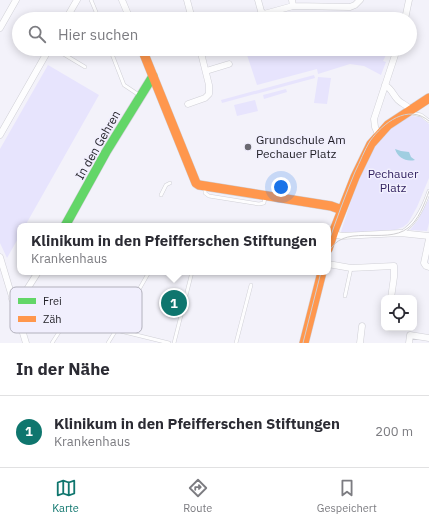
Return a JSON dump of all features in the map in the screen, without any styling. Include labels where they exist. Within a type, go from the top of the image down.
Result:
[{"type":"street","points":[[0,28],[16,0]]},
{"type":"street","points":[[70,12],[77,0]]},
{"type":"street","points":[[122,0],[127,12]]},
{"type":"street","points":[[187,0],[190,12]]},
{"type":"street","points":[[258,0],[262,12]]},
{"type":"street","points":[[269,12],[292,3],[350,7],[355,5],[360,0]]},
{"type":"street","points":[[406,12],[409,0]]},
{"type":"street","points":[[0,135],[45,56]]},
{"type":"street","points":[[145,56],[195,181],[198,184],[331,206],[342,210]]},
{"type":"street","points":[[188,104],[205,98],[210,94],[202,56]]},
{"type":"street","points":[[378,134],[374,119],[395,56]]},
{"type":"street","points":[[206,71],[229,64]]},
{"type":"street","name":"In den Gehren","points":[[67,223],[106,152],[153,76]]},
{"type":"street","points":[[385,85],[390,88],[396,98],[408,106],[408,112]]},
{"type":"street","points":[[331,240],[363,158],[371,144],[388,124],[429,98]]},
{"type":"street","points":[[333,234],[342,236],[400,233],[429,237],[427,265]]},
{"type":"street","points":[[0,257],[10,292]]},
{"type":"street","points":[[331,265],[351,268],[394,266],[394,277],[391,295]]},
{"type":"street","points":[[28,287],[36,275]]},
{"type":"street","points":[[304,343],[321,275]]},
{"type":"street","points":[[360,343],[362,326]]},
{"type":"street","points":[[23,333],[26,343]]},
{"type":"street","points":[[409,343],[410,335],[429,338]]},
{"type":"lane","points":[[91,0],[96,12]]},
{"type":"lane","points":[[67,56],[85,67]]},
{"type":"lane","points":[[113,56],[124,84],[141,96]]},
{"type":"lane","points":[[408,112],[416,114],[429,121]]},
{"type":"lane","points":[[161,195],[166,185],[170,183]]},
{"type":"lane","points":[[400,233],[409,228],[413,223],[424,204],[429,191]]},
{"type":"lane","points":[[344,296],[351,268]]},
{"type":"lane","points":[[140,287],[147,275]]},
{"type":"lane","points":[[174,343],[191,275]]},
{"type":"lane","points":[[236,343],[251,285]]},
{"type":"lane","points":[[52,343],[58,333]]},
{"type":"lane","points":[[108,343],[114,333]]},
{"type":"lane","points":[[128,333],[170,343]]},
{"type":"green space","points":[[247,56],[386,56],[383,61],[386,62],[381,75],[364,66],[350,64],[318,74],[317,69],[257,85]]},
{"type":"green space","points":[[48,65],[99,95],[27,223],[17,223],[17,240],[7,258],[0,243],[0,149]]},
{"type":"green space","points":[[314,75],[315,78],[222,103],[221,100]]},
{"type":"green space","points":[[318,77],[331,78],[327,104],[314,103]]},
{"type":"green space","points":[[286,89],[287,92],[264,99],[263,95]]},
{"type":"green space","points":[[255,100],[258,111],[237,116],[234,105]]},
{"type":"green space","name":"Pechauer Platz","points":[[410,116],[420,117],[429,124],[429,178],[417,207],[408,223],[395,230],[348,233],[341,232],[365,165],[374,148],[384,134],[396,122]]},
{"type":"green space","name":"Pechauer Platz","points":[[429,199],[429,223],[427,231],[410,230],[418,220]]},
{"type":"water","points":[[395,149],[409,152],[411,157],[415,160],[403,159],[398,155]]},
{"type":"tram line","points":[[331,236],[355,172],[375,134],[389,122],[405,115],[413,114],[421,116],[429,121]]},
{"type":"tram line","points":[[331,249],[334,244],[353,236],[388,235],[398,233],[408,228],[418,216],[429,191]]},
{"type":"tram line","points":[[303,343],[320,275]]},
{"type":"traffic: fast","points":[[67,223],[106,152],[153,76]]},
{"type":"traffic: slow","points":[[145,56],[196,183],[199,185],[331,206],[342,210]]},
{"type":"traffic: slow","points":[[331,240],[355,177],[371,144],[388,125],[429,98]]},
{"type":"traffic: slow","points":[[304,343],[321,275]]},
{"type":"place","name":"Grundschule Am Pechauer Platz","points":[[248,147]]},
{"type":"place","name":"Klinikum in den Pfeifferschen Stiftungen","points":[[174,303]]}]
